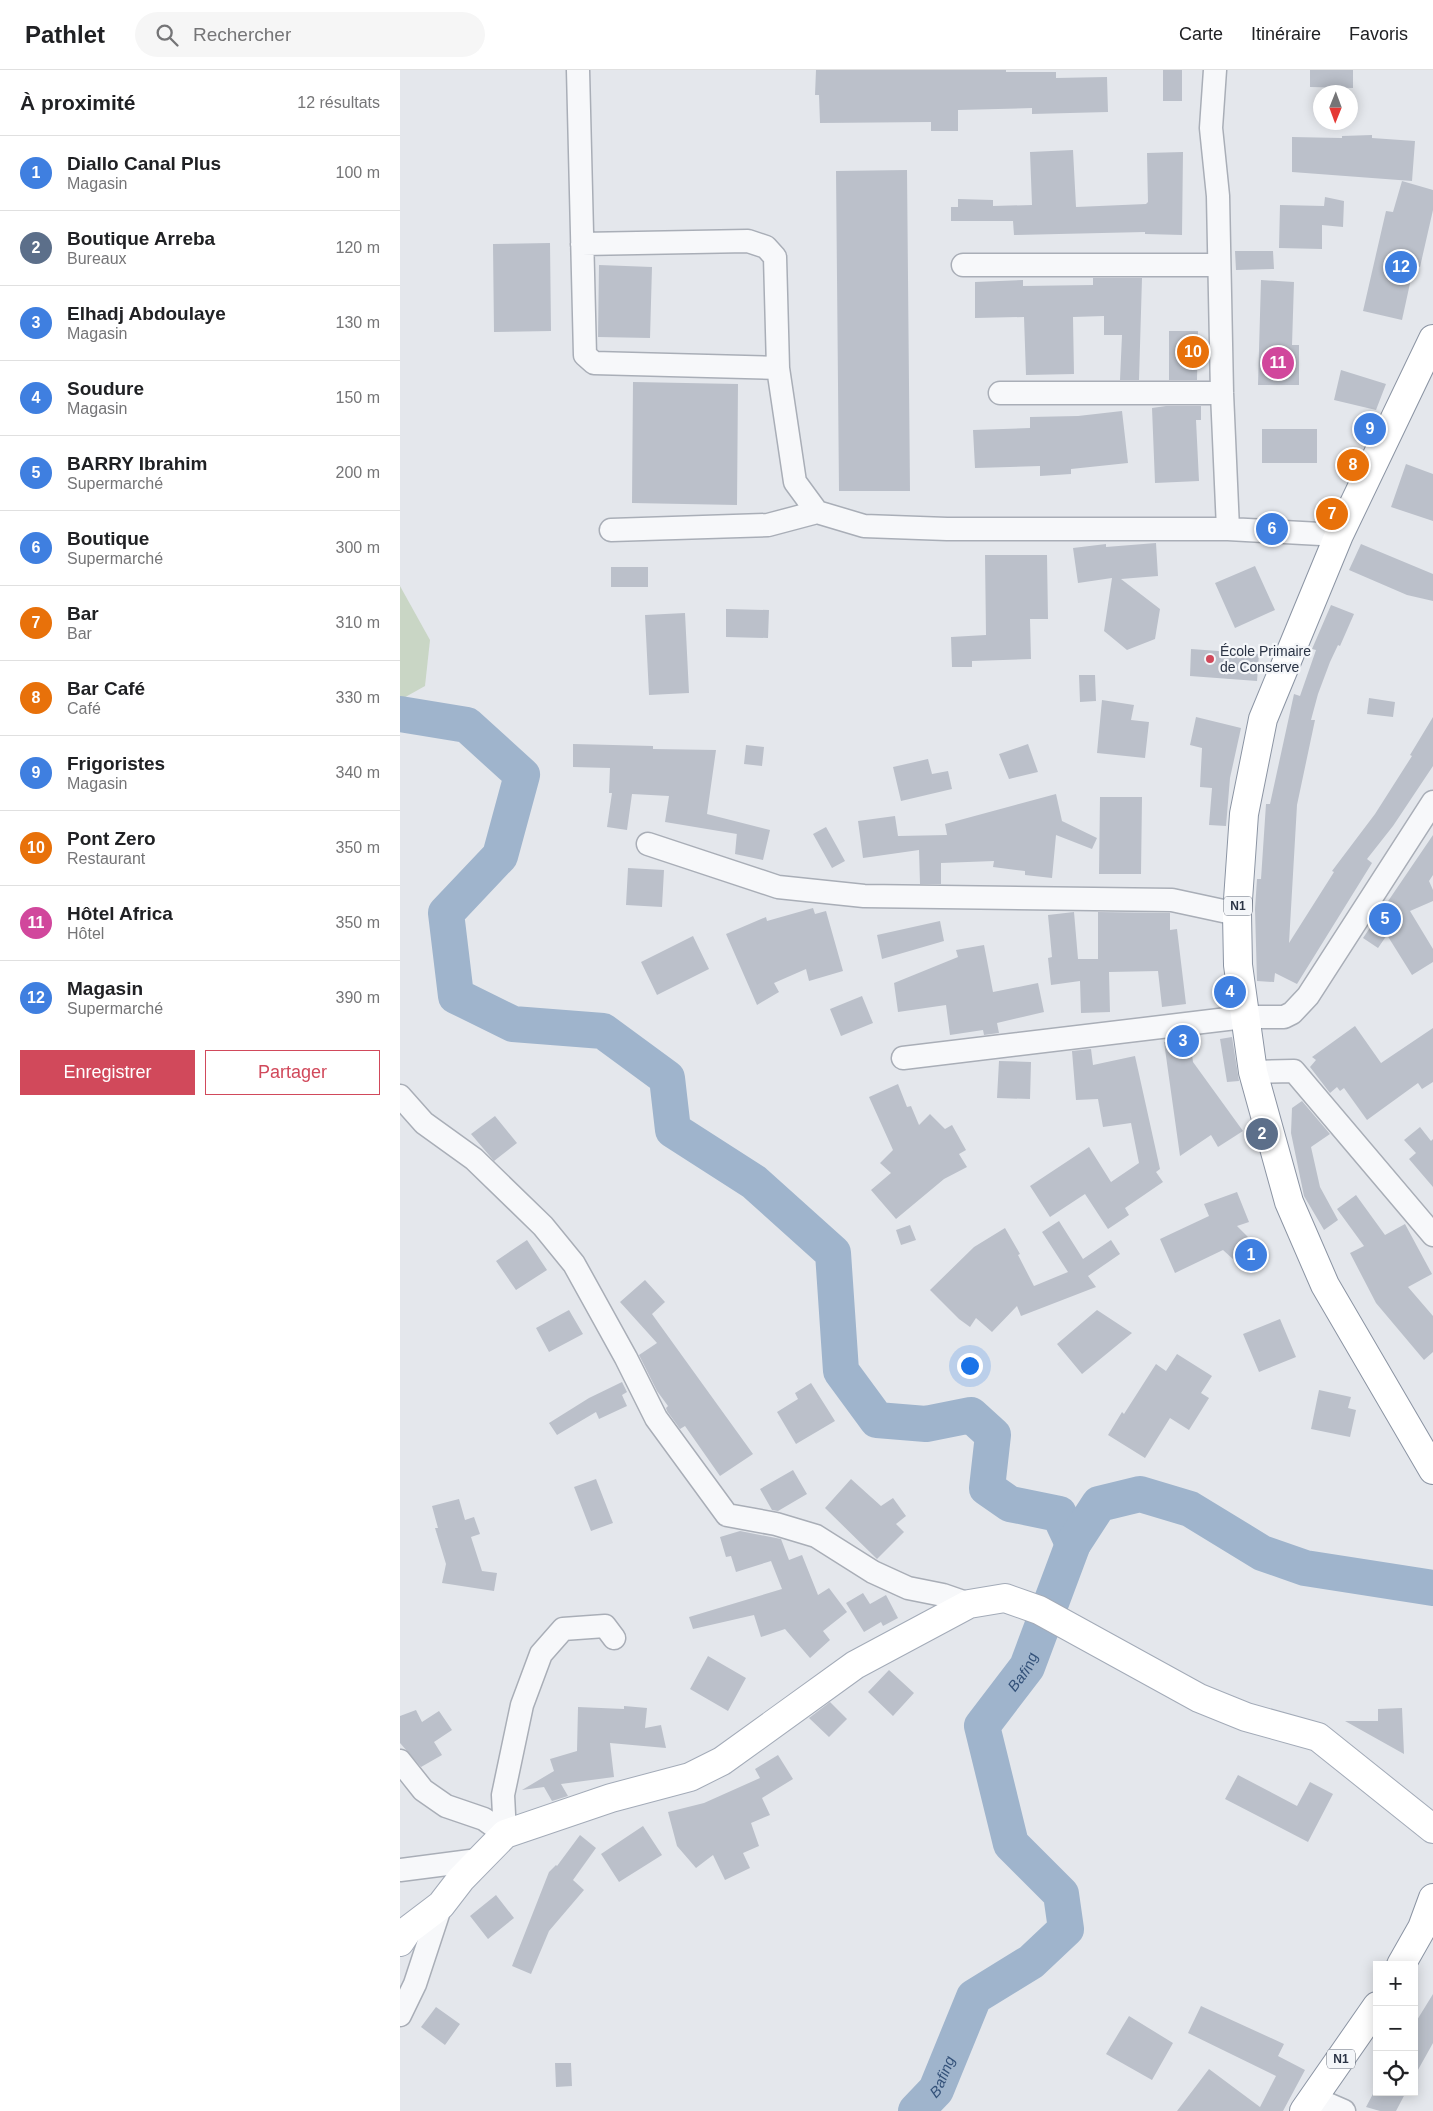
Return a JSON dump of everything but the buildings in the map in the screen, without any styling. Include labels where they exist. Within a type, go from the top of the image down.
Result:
[{"type":"main road","name":"N1","points":[[1433,339],[1339,535],[1262,719],[1244,814],[1237,914],[1238,965],[1253,1072],[1289,1202],[1325,1285],[1433,1470]]},
{"type":"main road","points":[[400,1942],[408,1930],[441,1905],[478,1860],[505,1834],[611,1798],[690,1778],[722,1760],[855,1665],[969,1604],[1005,1598],[1038,1610],[1199,1698],[1246,1717],[1318,1736],[1433,1829]]},
{"type":"main road","points":[[1403,1961],[1422,1928],[1433,1898]]},
{"type":"main road","name":"N1","points":[[1309,2104],[1373,2012]]},
{"type":"street","points":[[578,70],[584,355],[594,363],[778,368]]},
{"type":"street","points":[[1216,70],[1211,128],[1218,196],[1222,393],[1228,529]]},
{"type":"street","points":[[582,244],[748,241],[766,247],[775,257],[778,368],[795,482],[817,512]]},
{"type":"street","points":[[964,264],[1219,265]]},
{"type":"street","points":[[1000,393],[1222,393]]},
{"type":"street","points":[[611,530],[768,525],[817,512],[864,526],[947,529],[1228,529],[1339,535]]},
{"type":"street","points":[[903,1058],[1244,1017],[1284,1017],[1300,1006],[1433,802]]},
{"type":"street","points":[[648,844],[778,887],[864,896],[1172,900],[1237,914]]},
{"type":"street","points":[[1253,1072],[1294,1071],[1433,1235]]},
{"type":"street","points":[[400,1096],[424,1123],[474,1160],[543,1226],[574,1264],[626,1358],[656,1418],[727,1515],[776,1524],[816,1536],[873,1572],[908,1588],[969,1604]]},
{"type":"street","points":[[505,1834],[503,1795],[522,1705],[541,1654],[563,1629],[605,1626],[614,1638]]},
{"type":"street","points":[[400,1761],[423,1790],[446,1806],[484,1819],[505,1834]]},
{"type":"street","points":[[400,1870],[478,1860]]},
{"type":"street","points":[[400,2015],[415,1984],[441,1905]]},
{"type":"street","points":[[1309,2104],[1344,2111]]},
{"type":"green space","points":[[400,586],[430,640],[425,686],[400,700]]},
{"type":"waterway","points":[[400,714],[467,725],[522,775],[500,856],[446,913],[456,996],[513,1024],[603,1031],[667,1078],[673,1130],[754,1182],[833,1253],[841,1371],[877,1420],[926,1424],[971,1415],[993,1435],[987,1488],[1010,1504],[1059,1514],[1073,1544]]},
{"type":"waterway","name":"Bafing","points":[[916,2111],[936,2090],[974,1997],[1031,1962],[1066,1929],[1061,1894],[1011,1844],[982,1726],[1027,1667],[1073,1544],[1099,1504],[1140,1494],[1190,1509],[1262,1553],[1305,1568],[1433,1588]]},
{"type":"place","name":"Magasin","points":[[1401,267]]},
{"type":"place","name":"Pont Zero","points":[[1193,352]]},
{"type":"place","name":"Hôtel Africa","points":[[1278,363]]},
{"type":"place","name":"Frigoristes","points":[[1370,429]]},
{"type":"place","name":"Bar Café","points":[[1353,465]]},
{"type":"place","name":"Bar","points":[[1332,514]]},
{"type":"place","name":"Boutique","points":[[1272,529]]},
{"type":"place","name":"École Primaire de Conserve","points":[[1210,659]]},
{"type":"place","name":"BARRY Ibrahim","points":[[1385,919]]},
{"type":"place","name":"Soudure","points":[[1230,992]]},
{"type":"place","name":"Elhadj Abdoulaye","points":[[1183,1041]]},
{"type":"place","name":"Boutique Arreba","points":[[1262,1134]]},
{"type":"place","name":"Diallo Canal Plus","points":[[1251,1255]]}]
